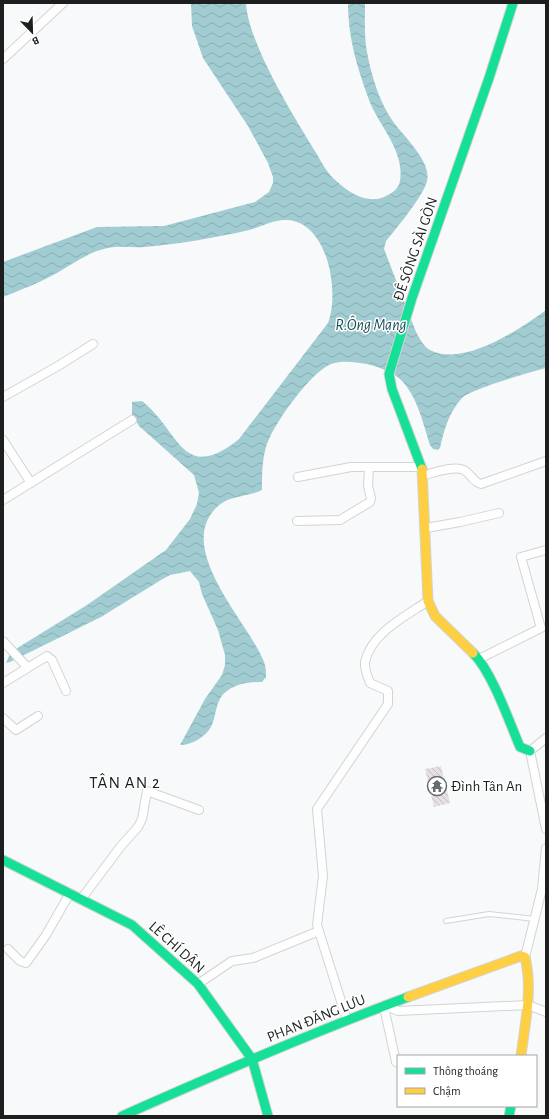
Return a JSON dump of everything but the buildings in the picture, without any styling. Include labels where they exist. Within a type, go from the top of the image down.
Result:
[{"type":"street","points":[[3,59],[63,3]]},
{"type":"street","name":"ĐÊ SÔNG SÀI GÒN","points":[[428,600],[423,471],[392,389],[389,374],[513,3]]},
{"type":"street","points":[[3,396],[58,366],[93,344]]},
{"type":"street","points":[[3,500],[132,420]]},
{"type":"street","points":[[3,440],[30,483]]},
{"type":"street","points":[[298,477],[351,467],[423,471],[457,468],[463,470],[477,483],[482,484],[546,461]]},
{"type":"street","points":[[297,521],[340,520],[370,502],[371,498],[368,486],[369,467]]},
{"type":"street","points":[[426,528],[499,513]]},
{"type":"street","points":[[479,659],[541,628],[521,558],[546,550]]},
{"type":"street","points":[[347,1020],[319,932],[317,919],[323,876],[316,809],[388,704],[388,691],[370,683],[365,664],[368,654],[379,638],[394,624],[428,600],[435,616],[449,628],[479,659],[501,702],[520,747],[530,751]]},
{"type":"street","points":[[3,641],[27,667]]},
{"type":"street","points":[[3,683],[47,656],[52,660],[66,691]]},
{"type":"street","points":[[3,718],[16,730],[38,716]]},
{"type":"street","points":[[530,751],[546,738]]},
{"type":"street","points":[[530,751],[546,828]]},
{"type":"street","points":[[82,898],[121,846],[138,827],[142,819],[147,791],[199,810]]},
{"type":"street","points":[[521,1055],[528,1005],[528,980],[525,957],[544,890],[546,848]]},
{"type":"street","name":"LÊ CHÍ DÂN","points":[[3,860],[82,898],[132,925],[198,984],[252,1059],[268,1116]]},
{"type":"street","points":[[8,949],[20,961],[26,963],[46,935],[70,893]]},
{"type":"street","points":[[198,984],[232,962],[253,958],[319,932]]},
{"type":"street","name":"PHAN ĐĂNG LƯU","points":[[122,1116],[252,1059],[347,1020],[521,956],[525,957]]},
{"type":"street","points":[[396,1062],[385,1007],[398,1011],[528,1005],[546,1012]]},
{"type":"lane","points":[[446,921],[489,914],[536,919]]},
{"type":"water","name":"R.Ông Mạng","points":[[191,3],[246,3],[254,37],[272,77],[326,170],[336,181],[355,194],[369,199],[377,199],[387,196],[396,189],[400,181],[401,170],[395,149],[369,100],[351,40],[348,3],[365,3],[366,46],[376,87],[387,113],[421,157],[427,173],[427,181],[421,195],[386,241],[384,249],[416,332],[424,346],[429,350],[445,354],[460,354],[476,350],[492,343],[522,327],[546,310],[546,368],[477,390],[462,398],[457,403],[450,415],[440,448],[438,450],[433,449],[430,445],[419,410],[411,393],[400,379],[393,374],[371,365],[344,362],[331,364],[314,376],[296,397],[273,430],[264,457],[262,470],[262,490],[220,504],[215,509],[205,526],[204,545],[209,566],[219,587],[256,646],[265,664],[266,677],[262,682],[253,682],[235,686],[223,694],[218,703],[211,727],[208,731],[194,742],[180,745],[205,699],[222,675],[225,665],[225,655],[218,630],[202,594],[199,582],[190,571],[170,575],[101,617],[6,663],[11,652],[87,605],[166,550],[190,519],[197,504],[199,493],[194,475],[139,426],[132,415],[132,402],[142,401],[155,413],[183,448],[193,455],[205,457],[220,452],[239,439],[328,323],[332,294],[331,277],[327,261],[321,245],[312,233],[301,224],[282,220],[223,236],[144,247],[119,247],[104,249],[84,257],[41,281],[3,297],[3,262],[97,227],[164,226],[255,202],[269,192],[273,183],[273,177],[268,163],[248,126],[203,58],[192,26]]},
{"type":"traffic: fast","points":[[422,469],[392,389],[389,374],[412,298],[489,78],[513,3]]},
{"type":"traffic: fast","points":[[473,653],[487,672],[520,747],[530,751]]},
{"type":"traffic: fast","points":[[3,860],[132,925],[198,984],[252,1059],[268,1116]]},
{"type":"traffic: fast","points":[[122,1116],[300,1039],[408,997]]},
{"type":"traffic: fast","points":[[509,1116],[511,1107]]},
{"type":"traffic: slow","points":[[422,469],[428,601],[435,616],[473,653]]},
{"type":"traffic: slow","points":[[408,997],[521,956],[525,957],[528,994],[521,1055]]},
{"type":"place","name":"Đình Tân An","points":[[437,786]]},
{"type":"district","name":"TÂN AN 2","points":[[125,782]]}]
